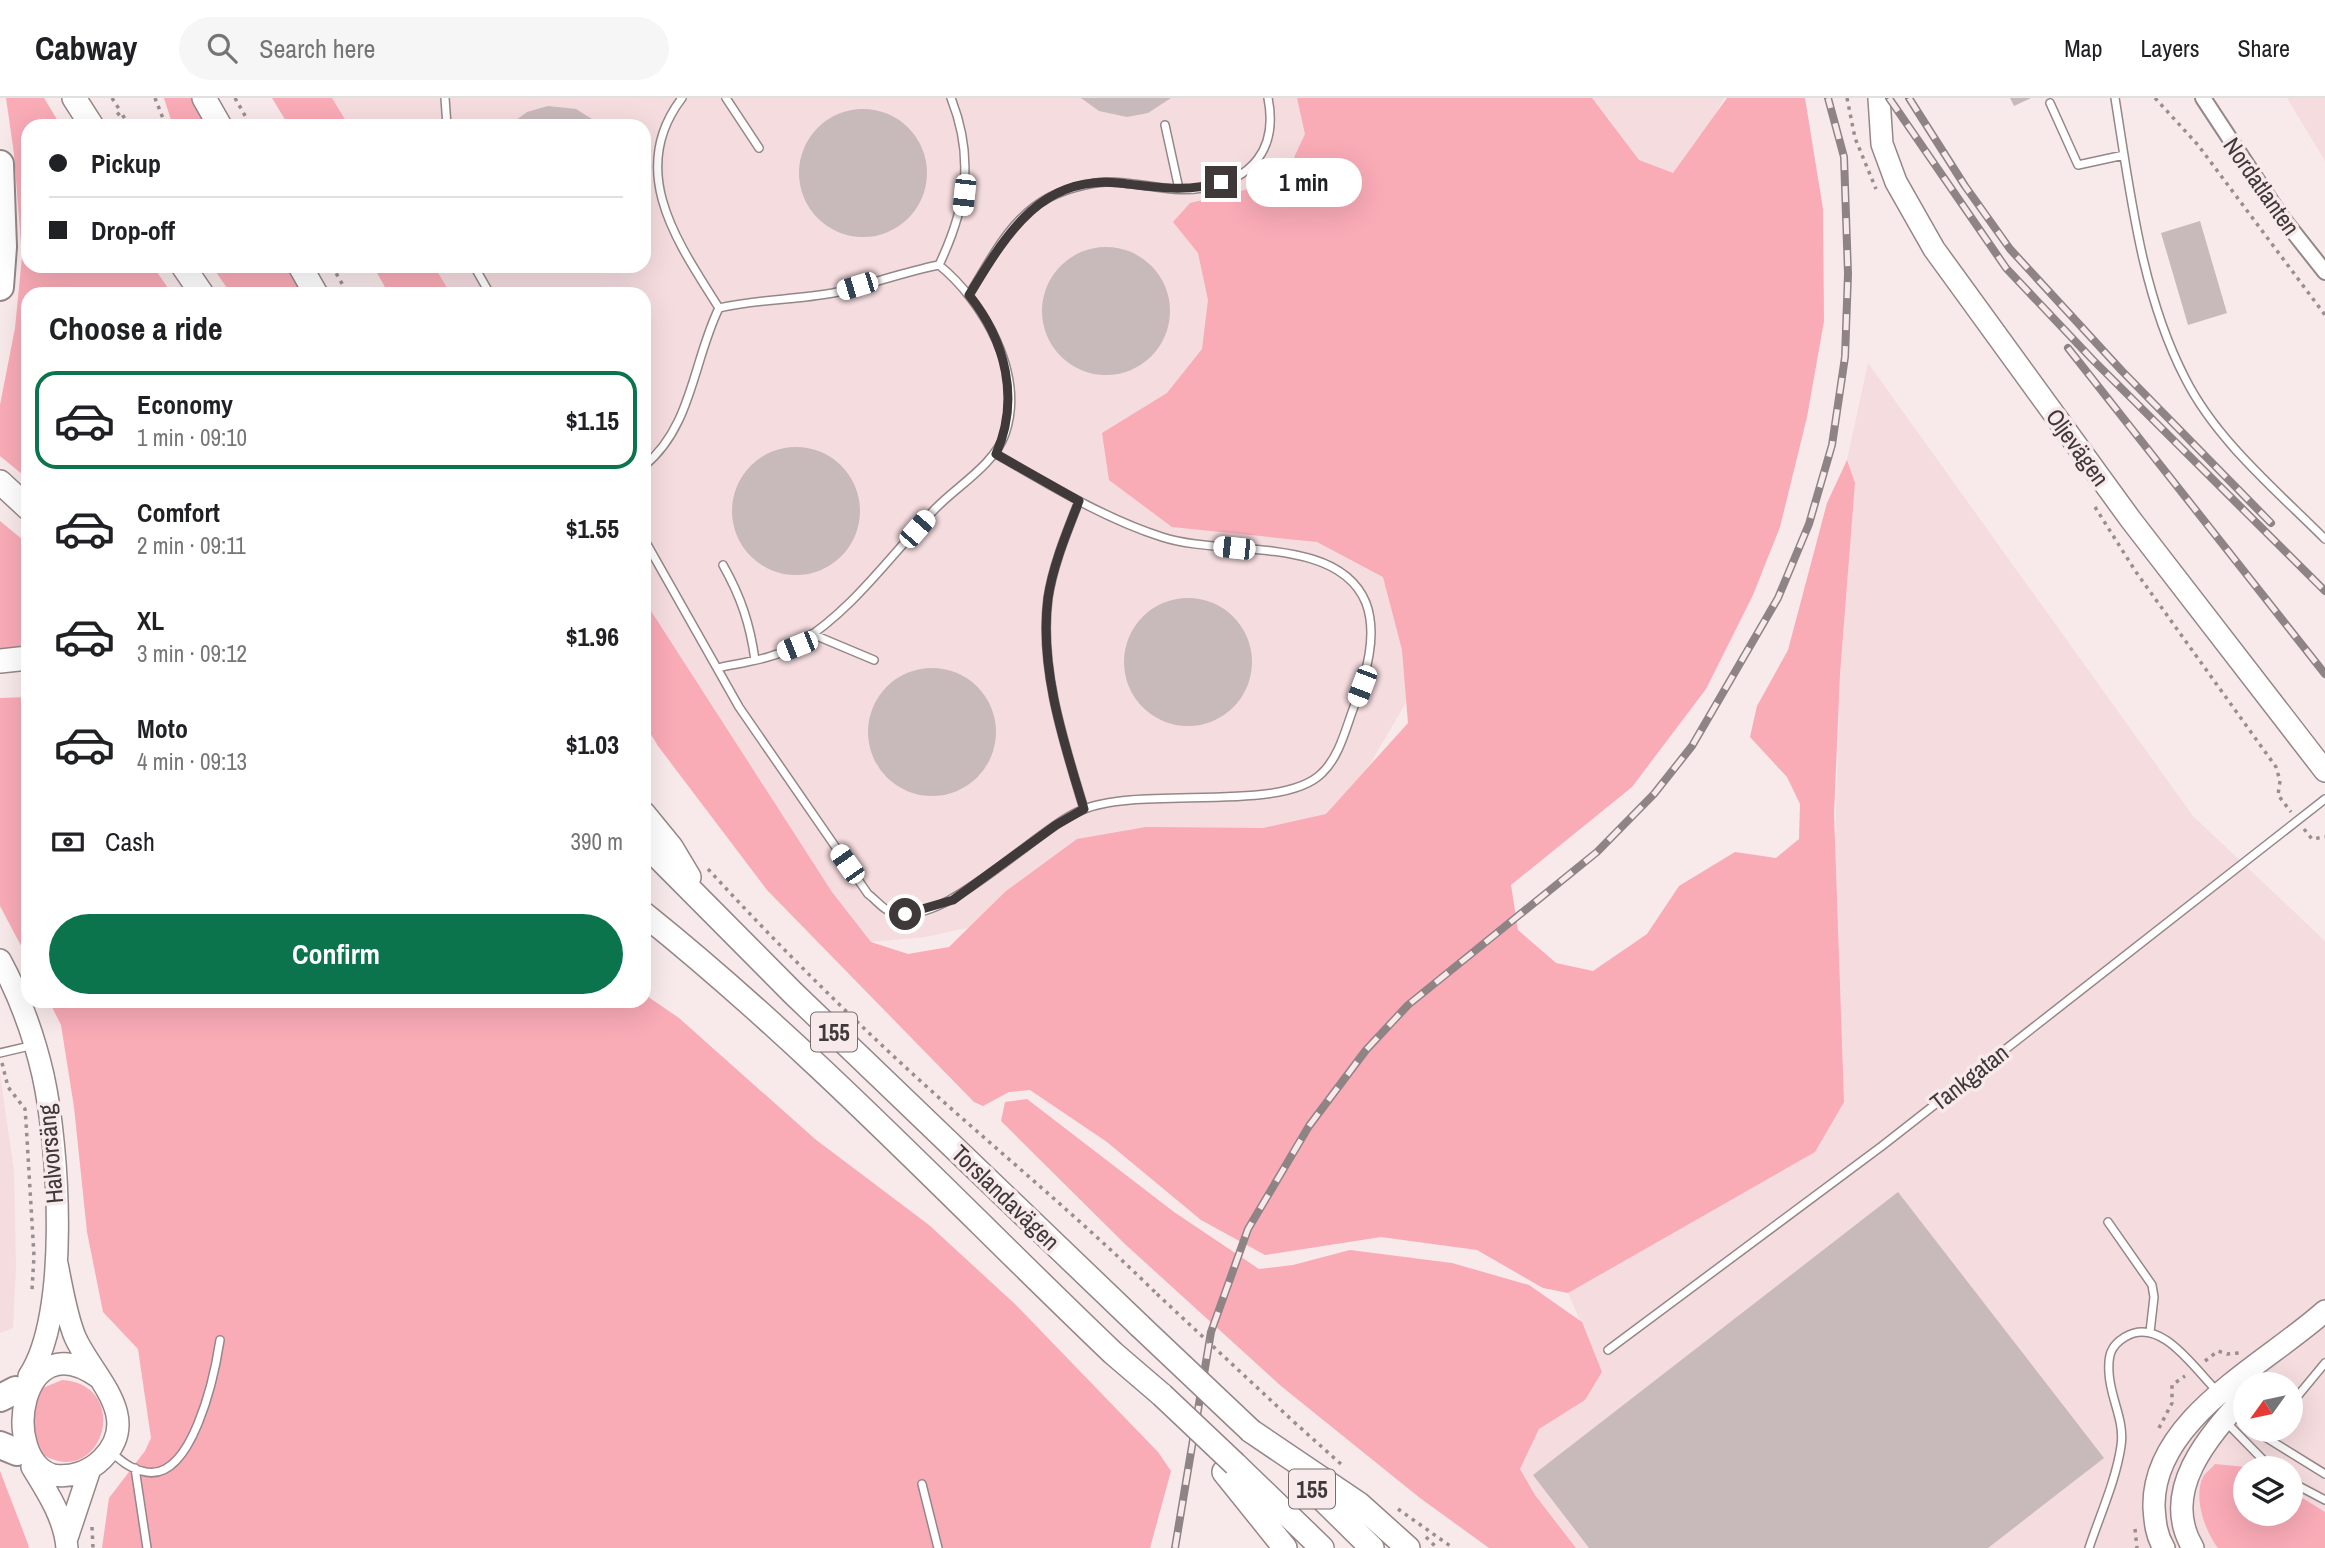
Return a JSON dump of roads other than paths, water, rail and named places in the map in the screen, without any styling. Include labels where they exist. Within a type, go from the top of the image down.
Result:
[{"type":"highway","points":[[0,164],[3,247],[0,287]]},
{"type":"main road","points":[[74,98],[88,119]]},
{"type":"main road","points":[[204,98],[216,119]]},
{"type":"main road","points":[[0,482],[21,502]]},
{"type":"main road","points":[[0,661],[21,659]]},
{"type":"main road","name":"155","points":[[651,823],[671,847],[712,914]]},
{"type":"main road","name":"Torslandavägen","points":[[651,850],[712,914],[1372,1548]]},
{"type":"main road","name":"Torslandavägen","points":[[651,920],[697,956],[915,1159],[1113,1353],[1162,1395],[1230,1468],[1322,1548]]},
{"type":"main road","points":[[651,932],[697,956]]},
{"type":"main road","points":[[1251,1431],[1359,1504],[1408,1548]]},
{"type":"main road","points":[[1230,1468],[1285,1548]]},
{"type":"street","name":"Oljevägen","points":[[1879,98],[1882,144],[1896,182],[1934,249],[2131,520],[2325,771]]},
{"type":"street","name":"Nordatlanten","points":[[2203,98],[2280,215],[2325,272]]},
{"type":"street","name":"Halvorsäng","points":[[0,960],[34,1044],[48,1109],[57,1264],[72,1330],[98,1377],[109,1389],[118,1412],[116,1436],[109,1451],[90,1468],[67,1543]]},
{"type":"street","name":"Halvorsäng","points":[[57,1264],[46,1339],[38,1362],[15,1388],[7,1421],[16,1454],[50,1495],[67,1543]]},
{"type":"street","points":[[2266,1372],[2325,1311]]},
{"type":"street","points":[[2266,1372],[2301,1333]]},
{"type":"street","points":[[15,1388],[45,1367],[64,1364],[82,1368],[98,1377]]},
{"type":"street","points":[[2160,1544],[2154,1493],[2163,1458],[2187,1425],[2233,1408]]},
{"type":"street","points":[[2193,1548],[2183,1524],[2182,1499],[2186,1476],[2196,1456],[2233,1409]]},
{"type":"street","points":[[16,1454],[61,1476],[90,1468]]},
{"type":"lane","points":[[445,98],[446,119]]},
{"type":"lane","points":[[682,98],[664,124],[657,186],[681,248],[719,308]]},
{"type":"lane","points":[[726,98],[759,148]]},
{"type":"lane","points":[[939,265],[962,212],[965,178],[964,143],[951,98]]},
{"type":"lane","points":[[969,295],[1012,229],[1030,208],[1052,196],[1107,182],[1179,189],[1202,188],[1241,173],[1255,162],[1268,146],[1271,124],[1268,98]]},
{"type":"lane","points":[[2115,98],[2124,156],[2152,288],[2166,333],[2185,379],[2215,422],[2250,464],[2325,539]]},
{"type":"lane","points":[[2050,103],[2078,165],[2124,156]]},
{"type":"lane","points":[[1165,125],[1179,189]]},
{"type":"lane","points":[[719,308],[746,301],[791,299],[835,292],[939,265]]},
{"type":"lane","points":[[717,667],[755,660],[797,646],[853,601],[949,495],[996,454],[1006,431],[1009,393],[993,328],[969,295],[939,265]]},
{"type":"lane","points":[[651,461],[661,453],[676,430],[709,330],[719,308]]},
{"type":"lane","points":[[651,551],[763,744],[868,894],[888,911],[905,914],[953,900],[1056,825],[1084,809],[1132,801],[1274,794],[1298,789],[1322,773],[1337,751],[1362,686],[1371,639],[1367,606],[1355,582],[1335,567],[1306,558],[1165,538],[1124,523],[1079,501],[996,454]]},
{"type":"lane","points":[[1079,501],[1061,548],[1048,597],[1047,641],[1053,686],[1084,809]]},
{"type":"lane","points":[[723,565],[739,593],[750,623],[755,660]]},
{"type":"lane","points":[[812,634],[874,660]]},
{"type":"lane","name":"Tankgatan","points":[[1608,1350],[1882,1146],[2325,799]]},
{"type":"lane","points":[[0,1056],[34,1044]]},
{"type":"lane","points":[[2108,1222],[2152,1285],[2150,1332]]},
{"type":"lane","points":[[2089,1548],[2122,1444],[2121,1423],[2109,1376],[2109,1354],[2118,1341],[2130,1334],[2150,1332],[2162,1336],[2233,1407]]},
{"type":"lane","points":[[109,1451],[144,1472],[165,1469],[175,1462],[200,1418],[214,1380],[220,1340]]},
{"type":"lane","points":[[2303,1390],[2325,1363]]},
{"type":"lane","points":[[2271,1442],[2325,1474]]},
{"type":"lane","points":[[135,1468],[147,1548]]},
{"type":"lane","points":[[922,1484],[938,1548]]},
{"type":"lane","points":[[2303,1488],[2325,1500]]},
{"type":"railway","points":[[1175,1548],[1211,1332],[1248,1229],[1309,1126],[1366,1050],[1408,1005],[1597,852],[1654,794],[1692,746],[1778,598],[1809,524],[1832,445],[1845,357],[1848,274],[1844,157],[1828,98]]},
{"type":"railway","points":[[1889,98],[2006,268],[2092,359],[2325,591]]},
{"type":"railway","points":[[1909,98],[1965,186],[2010,249],[2122,371],[2271,523]]},
{"type":"railway","points":[[2068,348],[2325,674]]}]
